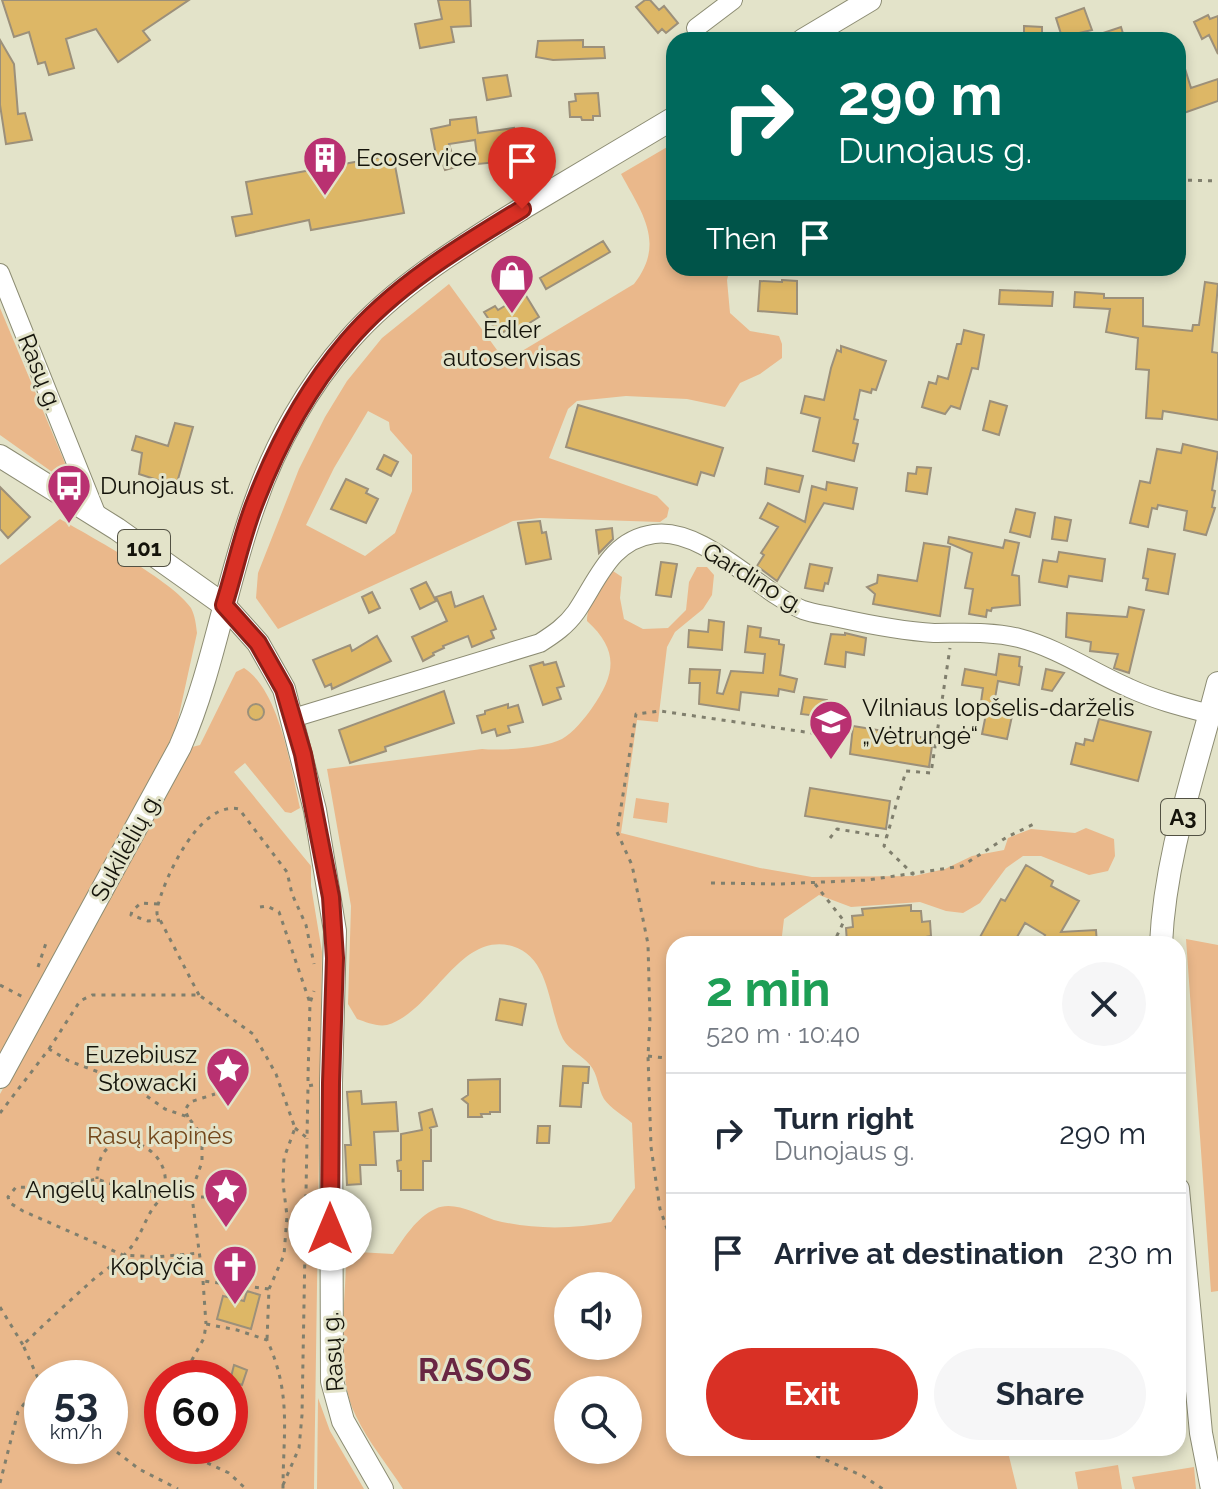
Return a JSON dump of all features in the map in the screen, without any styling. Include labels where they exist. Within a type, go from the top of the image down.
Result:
[{"type":"main road","points":[[816,32],[870,0]]},
{"type":"main road","name":"Sukilėlių g.","points":[[0,1077],[180,747],[197,704],[254,503],[273,459],[319,378],[348,341],[397,295],[438,263],[503,220],[666,123]]},
{"type":"main road","name":"101","points":[[0,456],[98,518],[224,605]]},
{"type":"main road","name":"Rasų g.","points":[[224,605],[265,655],[284,689],[312,796],[331,897],[335,958],[320,1084],[332,1381],[343,1421],[382,1489]]},
{"type":"main road","name":"A3","points":[[1161,936],[1171,864],[1218,683]]},
{"type":"main road","points":[[1186,1274],[1201,1433],[1212,1489]]},
{"type":"street","points":[[696,28],[733,0]]},
{"type":"street","name":"Rasų g.","points":[[0,273],[98,518]]},
{"type":"street","points":[[61,495],[80,470]]},
{"type":"street","name":"Gardino g.","points":[[293,718],[540,643],[559,632],[576,612],[597,573],[615,551],[634,539],[656,533],[680,536],[704,547],[782,600],[807,611],[895,630],[998,633],[1023,639],[1047,647],[1130,689],[1210,714]]},
{"type":"path","points":[[1186,180],[1218,181]]},
{"type":"path","points":[[914,875],[884,846],[906,771],[931,773],[952,633]]},
{"type":"path","points":[[666,1226],[660,1209],[653,1163],[648,1056],[648,944],[632,865],[617,832],[636,714],[660,711],[833,736]]},
{"type":"path","points":[[307,1138],[295,1128],[276,1074],[253,1034],[199,995],[157,914],[158,904],[179,855],[198,828],[215,812],[227,807],[239,809],[287,872],[292,894],[306,925],[316,975]]},
{"type":"path","points":[[711,883],[814,883],[914,875],[962,866],[1007,837],[1036,823]]},
{"type":"path","points":[[830,838],[837,829],[886,837]]},
{"type":"path","points":[[814,883],[844,921],[837,936]]},
{"type":"path","points":[[158,904],[141,903],[131,915],[148,921],[160,920]]},
{"type":"path","points":[[260,907],[267,906],[279,912],[310,1003],[320,1084],[307,1138],[299,1448],[283,1487]]},
{"type":"path","points":[[0,985],[39,1005]]},
{"type":"path","points":[[310,1003],[316,987]]},
{"type":"path","points":[[0,1113],[49,1049],[80,1001],[92,995],[199,995]]},
{"type":"path","points":[[49,1049],[69,1061],[128,1083],[165,1109],[188,1117]]},
{"type":"path","points":[[648,1056],[666,1058]]},
{"type":"path","points":[[192,1360],[204,1338],[206,1324],[191,1196],[202,1162],[202,1141],[201,1134],[185,1110],[190,1102],[215,1094]]},
{"type":"path","points":[[283,1487],[285,1421],[282,1379],[267,1340],[269,1289],[284,1255],[287,1216],[284,1158],[295,1128]]},
{"type":"path","points":[[23,1345],[134,1244],[163,1193],[163,1169],[159,1160],[150,1149],[131,1141],[103,1151],[98,1159],[97,1179]]},
{"type":"path","points":[[200,1253],[155,1257],[123,1255],[23,1211],[10,1203],[8,1197],[16,1187],[52,1188],[97,1179],[120,1187],[205,1197]]},
{"type":"path","points":[[203,1281],[269,1289]]},
{"type":"path","points":[[0,1307],[30,1360]]},
{"type":"path","points":[[206,1324],[267,1340]]},
{"type":"path","points":[[0,1483],[18,1412],[24,1404]]},
{"type":"path","points":[[817,1456],[863,1476],[883,1489]]},
{"type":"path","points":[[128,1461],[178,1489]]},
{"type":"path","points":[[210,1464],[229,1473],[246,1489]]},
{"type":"green space","points":[[666,148],[666,276],[728,276],[730,313],[750,331],[779,336],[782,344],[782,358],[760,374],[740,383],[725,407],[687,399],[626,396],[577,401],[568,409],[549,458],[657,496],[669,508],[667,517],[660,522],[540,518],[513,521],[278,629],[256,598],[258,573],[299,469],[325,417],[347,381],[382,338],[449,284],[497,350],[512,357],[634,284],[648,255],[649,241],[643,215],[621,174]],"holes":[[[368,411],[389,422],[390,430],[412,455],[412,491],[395,533],[365,556],[306,525],[334,468]]]},
{"type":"green space","points":[[0,308],[67,468],[62,479],[0,435]]},
{"type":"green space","points":[[60,519],[130,560],[182,597],[191,608],[197,633],[177,724],[168,746],[0,1061],[0,565]]},
{"type":"green space","points":[[697,567],[707,567],[714,575],[712,595],[703,609],[675,632],[667,647],[658,722],[637,720],[621,833],[760,868],[812,877],[914,876],[945,869],[972,856],[1004,850],[1008,838],[1031,829],[1075,833],[1086,828],[1114,839],[1115,856],[1108,871],[1089,875],[1041,856],[1023,856],[1006,868],[980,903],[963,913],[920,902],[851,907],[819,895],[784,919],[782,936],[666,936],[666,1456],[1009,1456],[1017,1489],[403,1489],[356,1416],[345,1381],[343,1341],[346,1263],[357,1252],[393,1254],[416,1223],[435,1209],[449,1206],[494,1220],[538,1227],[611,1222],[635,1188],[632,1123],[607,1102],[593,1069],[563,1039],[541,973],[525,952],[512,946],[493,945],[477,950],[461,961],[403,1017],[387,1025],[357,1019],[348,1004],[351,906],[327,769],[482,749],[523,748],[562,739],[589,712],[606,684],[609,652],[605,642],[587,621],[592,601],[613,571],[622,577],[620,598],[624,619],[643,629],[668,628],[686,610],[689,582]]},
{"type":"green space","name":"Rasų kapinės","points":[[244,668],[267,694],[275,712],[300,808],[291,813],[285,812],[245,763],[234,772],[311,866],[311,886],[322,952],[314,1489],[0,1489],[0,1094],[192,747],[200,745],[236,672]]},
{"type":"green space","points":[[636,798],[669,803],[667,823],[633,818]]},
{"type":"green space","points":[[1186,939],[1218,945],[1218,1291],[1211,1292]]},
{"type":"green space","points":[[318,1398],[330,1431],[364,1489],[317,1489]]},
{"type":"green space","points":[[1118,1465],[1122,1489],[1078,1489],[1075,1472]]},
{"type":"green space","points":[[1194,1467],[1196,1489],[1135,1489],[1132,1477]]},
{"type":"building","points":[[2,0],[189,0],[143,31],[150,40],[118,62],[96,29],[66,39],[74,68],[49,75],[45,62],[38,64],[29,32],[14,37]]},
{"type":"building","points":[[438,0],[470,0],[471,26],[451,27],[454,42],[420,48],[415,24],[442,19]]},
{"type":"building","points":[[650,0],[659,10],[664,6],[678,23],[666,33],[662,29],[658,33],[636,7]]},
{"type":"building","points":[[1084,8],[1092,30],[1060,32],[1056,18]]},
{"type":"building","points":[[1208,15],[1210,19],[1218,16],[1218,54],[1209,35],[1202,39],[1194,22]]},
{"type":"building","points":[[1024,26],[1042,27],[1042,32],[1024,32]]},
{"type":"building","points":[[1121,27],[1123,32],[1106,32]]},
{"type":"building","points":[[0,40],[14,64],[18,114],[25,113],[32,140],[6,144],[0,105]]},
{"type":"building","points":[[583,40],[583,47],[604,47],[605,58],[553,60],[536,57],[538,41]]},
{"type":"building","points":[[1186,72],[1191,88],[1218,79],[1218,101],[1186,112]]},
{"type":"building","points":[[507,75],[511,96],[487,100],[483,78]]},
{"type":"building","points":[[598,93],[600,116],[593,116],[593,120],[570,117],[569,102],[576,101],[575,94]]},
{"type":"building","points":[[476,117],[478,133],[514,128],[519,162],[478,164],[475,140],[449,144],[456,167],[445,170],[441,159],[437,160],[431,129],[450,125],[450,120]]},
{"type":"building","name":"Ecoservice","points":[[393,155],[404,213],[311,230],[309,220],[236,236],[232,217],[252,214],[246,182]]},
{"type":"building","points":[[603,241],[610,252],[546,289],[540,278]]},
{"type":"building","points":[[760,281],[797,281],[797,314],[758,311]]},
{"type":"building","points":[[1205,282],[1218,284],[1212,352],[1218,353],[1218,420],[1163,411],[1162,419],[1146,418],[1149,370],[1136,369],[1138,338],[1106,332],[1110,309],[1074,307],[1075,292],[1104,294],[1104,298],[1143,298],[1143,326],[1192,331],[1193,325],[1199,325]]},
{"type":"building","points":[[1000,290],[1053,292],[1052,306],[999,304]]},
{"type":"building","name":"Edler autoservisas","points":[[525,294],[539,317],[510,335],[507,330],[499,335],[484,312],[495,306],[498,310]]},
{"type":"building","points":[[964,330],[984,335],[978,369],[972,368],[960,409],[951,406],[945,414],[922,407],[929,382],[936,384],[938,376],[948,379]]},
{"type":"building","points":[[841,346],[886,361],[876,390],[872,389],[871,393],[860,390],[854,419],[858,420],[853,443],[858,444],[854,461],[813,451],[820,418],[801,413],[805,396],[824,400],[831,368],[837,350],[841,352]]},
{"type":"building","points":[[990,401],[1007,406],[999,435],[983,430]]},
{"type":"building","points":[[578,405],[723,448],[714,476],[701,472],[697,485],[566,447]]},
{"type":"building","points":[[175,423],[193,427],[176,486],[139,474],[142,453],[132,450],[136,436],[168,446]]},
{"type":"building","points":[[1183,444],[1218,452],[1212,490],[1215,491],[1212,507],[1215,508],[1206,535],[1184,530],[1187,511],[1158,505],[1157,509],[1152,508],[1148,527],[1130,523],[1140,481],[1150,483],[1157,449],[1181,453]]},
{"type":"building","points":[[384,455],[398,462],[391,476],[377,469]]},
{"type":"building","points":[[917,467],[931,468],[927,494],[906,491],[908,473],[916,474]]},
{"type":"building","points":[[767,468],[803,476],[799,492],[765,484]]},
{"type":"building","points":[[346,479],[368,489],[366,493],[378,499],[366,523],[331,509]]},
{"type":"building","points":[[827,482],[857,488],[853,509],[824,503],[777,581],[757,566],[764,555],[761,553],[778,527],[760,518],[768,503],[805,522],[812,486],[826,490]]},
{"type":"building","points":[[0,487],[30,517],[8,538],[0,529]]},
{"type":"building","points":[[1016,509],[1035,513],[1030,537],[1010,532]]},
{"type":"building","points":[[1055,517],[1071,520],[1067,541],[1052,539]]},
{"type":"building","points":[[540,521],[542,533],[546,532],[551,559],[526,564],[518,523]]},
{"type":"building","points":[[612,528],[613,539],[599,553],[596,530]]},
{"type":"building","points":[[949,537],[1003,548],[1005,540],[1019,543],[1012,575],[1019,576],[1020,605],[992,608],[991,611],[987,610],[986,617],[969,614],[973,589],[965,588],[972,553],[948,543]]},
{"type":"building","points":[[924,543],[950,547],[940,616],[873,604],[875,594],[867,587],[877,583],[878,575],[917,581]]},
{"type":"building","points":[[1148,549],[1175,554],[1168,594],[1146,590],[1148,579],[1143,578]]},
{"type":"building","points":[[1059,552],[1105,559],[1102,581],[1069,576],[1067,587],[1039,582],[1043,560],[1057,562]]},
{"type":"building","points":[[661,562],[677,564],[671,597],[656,595]]},
{"type":"building","points":[[810,564],[832,568],[823,591],[805,588]]},
{"type":"building","points":[[426,582],[436,601],[420,609],[411,589]]},
{"type":"building","points":[[372,592],[380,608],[369,613],[362,597]]},
{"type":"building","points":[[451,592],[455,607],[483,596],[496,629],[491,631],[494,638],[472,647],[468,636],[443,646],[423,661],[412,637],[447,621],[436,597]]},
{"type":"building","points":[[1129,607],[1144,610],[1129,673],[1114,668],[1118,654],[1090,651],[1091,642],[1066,637],[1067,613],[1127,617]]},
{"type":"building","points":[[709,620],[724,622],[722,650],[688,647],[689,630],[708,632]]},
{"type":"building","points":[[748,626],[761,628],[760,637],[779,640],[779,644],[784,645],[780,675],[797,679],[794,692],[779,689],[778,696],[741,692],[739,710],[699,704],[700,683],[689,683],[690,669],[720,670],[717,693],[723,694],[731,671],[763,673],[765,654],[745,652]]},
{"type":"building","points":[[845,633],[866,638],[864,655],[846,652],[845,667],[825,664],[831,634]]},
{"type":"building","points":[[377,636],[391,661],[332,689],[331,684],[325,687],[313,660],[350,645],[352,651]]},
{"type":"building","points":[[999,654],[1020,657],[1019,685],[998,681],[994,704],[981,702],[983,688],[962,685],[965,669],[996,675]]},
{"type":"building","points":[[543,662],[544,665],[556,662],[564,686],[557,688],[561,699],[543,705],[530,666]]},
{"type":"building","points":[[1046,669],[1064,673],[1052,691],[1042,689]]},
{"type":"building","points":[[444,691],[454,723],[350,763],[339,730]]},
{"type":"building","points":[[804,697],[827,700],[825,717],[801,714]]},
{"type":"building","points":[[253,704],[259,704],[264,712],[262,718],[253,720],[248,715],[248,709]]},
{"type":"building","points":[[508,704],[508,708],[518,705],[523,722],[508,726],[510,732],[497,736],[495,729],[482,733],[477,716]]},
{"type":"building","points":[[988,704],[1010,708],[1008,715],[1012,716],[1007,739],[982,734]]},
{"type":"building","points":[[1099,719],[1151,732],[1138,781],[1071,764],[1076,743],[1084,745],[1085,739],[1093,741]]},
{"type":"building","points":[[853,726],[933,739],[929,767],[850,754]]},
{"type":"building","points":[[810,788],[890,801],[886,829],[805,816]]},
{"type":"building","points":[[1026,865],[1053,881],[1051,886],[1079,901],[1061,932],[1096,930],[1096,936],[1044,936],[1025,923],[1018,936],[981,936],[1001,899],[1005,901]]},
{"type":"building","points":[[911,905],[911,911],[921,911],[922,922],[930,921],[931,936],[847,936],[846,928],[853,927],[852,916],[863,915],[862,909]]},
{"type":"building","points":[[500,999],[526,1004],[522,1025],[496,1020]]},
{"type":"building","points":[[563,1066],[589,1067],[588,1083],[583,1083],[581,1107],[560,1106]]},
{"type":"building","points":[[500,1079],[500,1112],[468,1117],[468,1104],[462,1099],[468,1095],[468,1080]]},
{"type":"building","points":[[361,1091],[362,1104],[396,1102],[398,1131],[374,1132],[376,1165],[360,1165],[361,1184],[347,1185],[345,1145],[351,1145],[347,1092]]},
{"type":"building","points":[[432,1109],[437,1126],[429,1128],[431,1161],[423,1161],[423,1190],[401,1190],[401,1171],[398,1171],[397,1161],[401,1160],[401,1134],[422,1130],[419,1113]]},
{"type":"building","points":[[538,1126],[550,1126],[549,1143],[537,1143]]},
{"type":"building","points":[[225,1179],[227,1193],[210,1196],[208,1182]]},
{"type":"building","name":"Koplyčia","points":[[247,1291],[260,1295],[251,1329],[217,1319],[223,1296],[244,1301]]},
{"type":"place","name":"Ecoservice","points":[[325,197]]},
{"type":"place","name":"Edler autoservisas","points":[[512,315]]},
{"type":"place","name":"Dunojaus st.","points":[[69,525]]},
{"type":"place","name":"Vilniaus lopšelis-darželis „Vėtrungė“","points":[[831,761]]},
{"type":"place","name":"Euzebiusz Słowacki","points":[[228,1108]]},
{"type":"place","name":"Angelų kalnelis","points":[[226,1229]]},
{"type":"place","name":"Koplyčia","points":[[235,1306]]},
{"type":"district","name":"RASOS","points":[[476,1370]]},
{"type":"route","points":[[330,1229],[335,958],[331,897],[303,754],[284,689],[258,643],[224,605],[254,503],[291,424],[319,378],[348,341],[397,295],[438,263],[522,209]]}]
